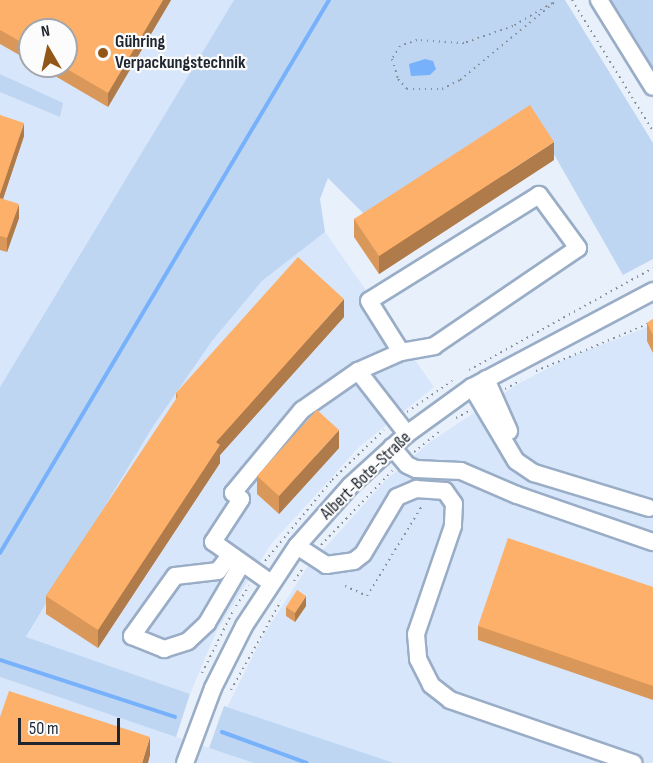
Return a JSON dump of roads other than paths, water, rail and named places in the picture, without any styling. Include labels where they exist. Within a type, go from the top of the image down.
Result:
[{"type":"street","points":[[599,0],[653,87]]},
{"type":"street","points":[[271,583],[213,542],[242,499],[233,493],[302,410],[358,371],[401,352],[434,346],[578,248],[539,195],[369,301],[401,352]]},
{"type":"street","name":"Albert-Bote-Straße","points":[[185,763],[227,657],[271,583],[297,546],[350,486],[407,435],[479,383],[653,291]]},
{"type":"street","points":[[358,371],[407,435]]},
{"type":"street","points":[[479,383],[516,461],[534,473],[651,509]]},
{"type":"street","points":[[392,447],[407,465],[416,469],[461,471],[517,495],[653,542]]},
{"type":"street","points":[[297,546],[326,564],[354,561],[363,554],[397,497],[417,489],[445,492],[454,504],[453,526],[416,634],[418,658],[431,685],[450,700],[633,763]]},
{"type":"street","points":[[236,559],[207,623],[188,641],[164,649],[132,636],[176,576],[218,572],[236,559]]},
{"type":"water","points":[[425,59],[433,61],[436,69],[430,75],[411,76],[409,64]]},
{"type":"waterway","points":[[0,553],[329,0]]},
{"type":"waterway","points":[[0,660],[175,717]]},
{"type":"waterway","points":[[222,732],[307,763]]},
{"type":"place","name":"Gühring Verpackungstechnik","points":[[103,53]]}]
